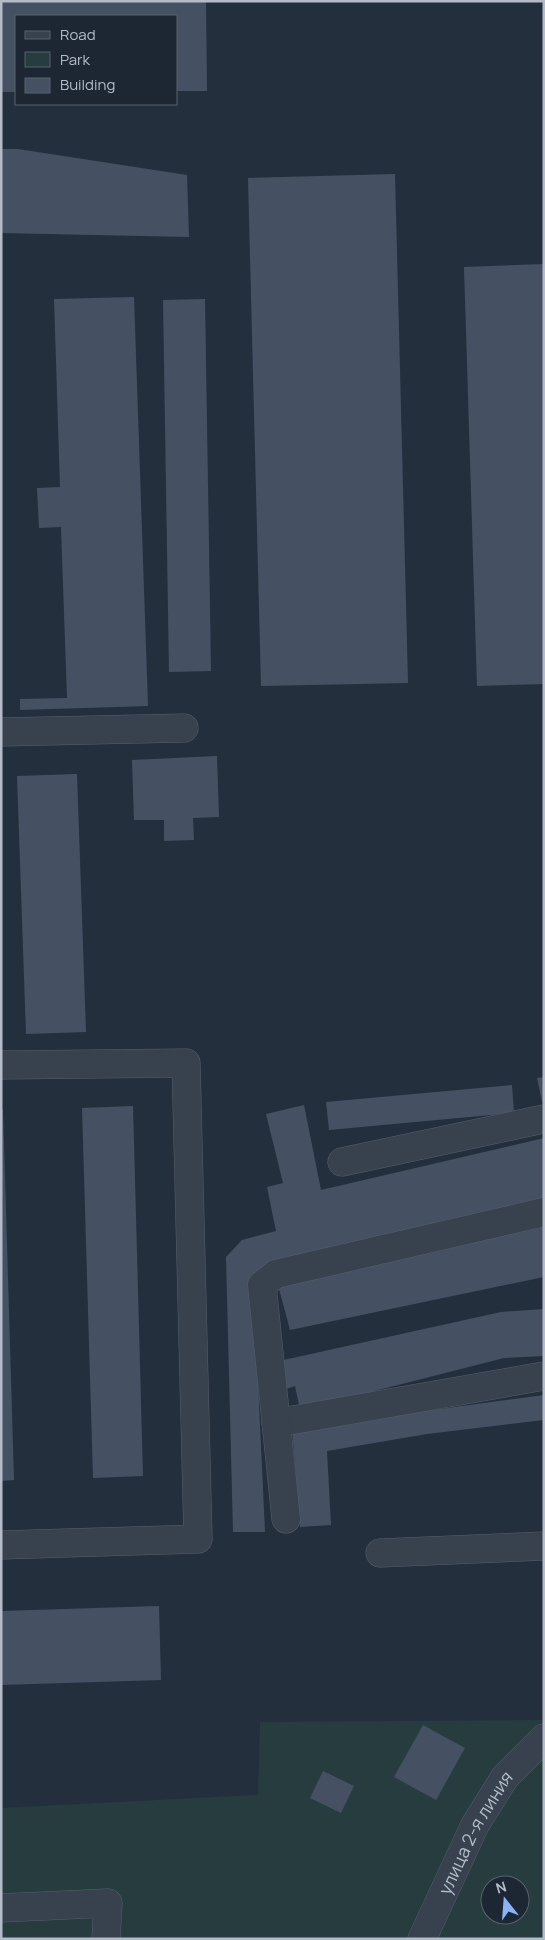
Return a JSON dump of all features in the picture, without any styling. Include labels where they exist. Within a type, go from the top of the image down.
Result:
[{"type":"street","points":[[1,732],[184,728]]},
{"type":"street","points":[[1,1065],[186,1063],[198,1539],[1,1545]]},
{"type":"street","points":[[342,1162],[544,1119]]},
{"type":"street","points":[[286,1519],[262,1284],[276,1274],[544,1212]]},
{"type":"street","points":[[276,1424],[544,1376]]},
{"type":"street","points":[[380,1553],[544,1546]]},
{"type":"street","name":"улица 2-я линия","points":[[422,1939],[476,1825],[505,1777],[544,1738]]},
{"type":"street","points":[[1,1908],[108,1903],[106,1939]]},
{"type":"green space","points":[[544,1720],[544,1939],[1,1939],[1,1808],[258,1795],[260,1722]]},
{"type":"building","points":[[1,1],[206,1],[207,91],[178,91],[178,15],[15,15],[15,92],[1,92]]},
{"type":"building","points":[[1,149],[18,149],[187,175],[189,237],[1,233]]},
{"type":"building","points":[[395,174],[408,683],[261,686],[248,178]]},
{"type":"building","points":[[544,264],[544,684],[477,686],[464,267]]},
{"type":"building","points":[[134,297],[148,706],[20,710],[20,699],[67,698],[61,527],[39,528],[37,488],[60,487],[54,299]]},
{"type":"building","points":[[205,299],[211,671],[169,672],[163,300]]},
{"type":"building","points":[[217,756],[219,817],[193,818],[194,840],[164,841],[164,820],[134,820],[132,760]]},
{"type":"building","points":[[77,774],[86,1032],[26,1034],[17,776]]},
{"type":"building","points":[[544,1077],[544,1102],[542,1102],[537,1078]]},
{"type":"building","points":[[512,1085],[514,1113],[329,1130],[326,1102]]},
{"type":"building","points":[[304,1105],[321,1190],[544,1138],[544,1203],[253,1274],[265,1532],[233,1532],[226,1257],[242,1240],[276,1231],[267,1187],[283,1183],[266,1114]]},
{"type":"building","points":[[133,1106],[143,1476],[93,1478],[82,1108]]},
{"type":"building","points":[[3,1109],[14,1480],[1,1481],[1,1110]]},
{"type":"building","points":[[544,1226],[544,1277],[290,1330],[278,1285]]},
{"type":"building","points":[[544,1309],[544,1356],[504,1358],[300,1410],[295,1386],[286,1389],[279,1361],[501,1312]]},
{"type":"building","points":[[544,1395],[544,1420],[427,1434],[327,1451],[331,1525],[300,1527],[292,1429]]},
{"type":"building","points":[[159,1606],[161,1680],[1,1685],[1,1611]]},
{"type":"building","points":[[423,1725],[465,1748],[436,1800],[394,1777]]},
{"type":"building","points":[[323,1771],[354,1786],[341,1813],[310,1798]]}]
